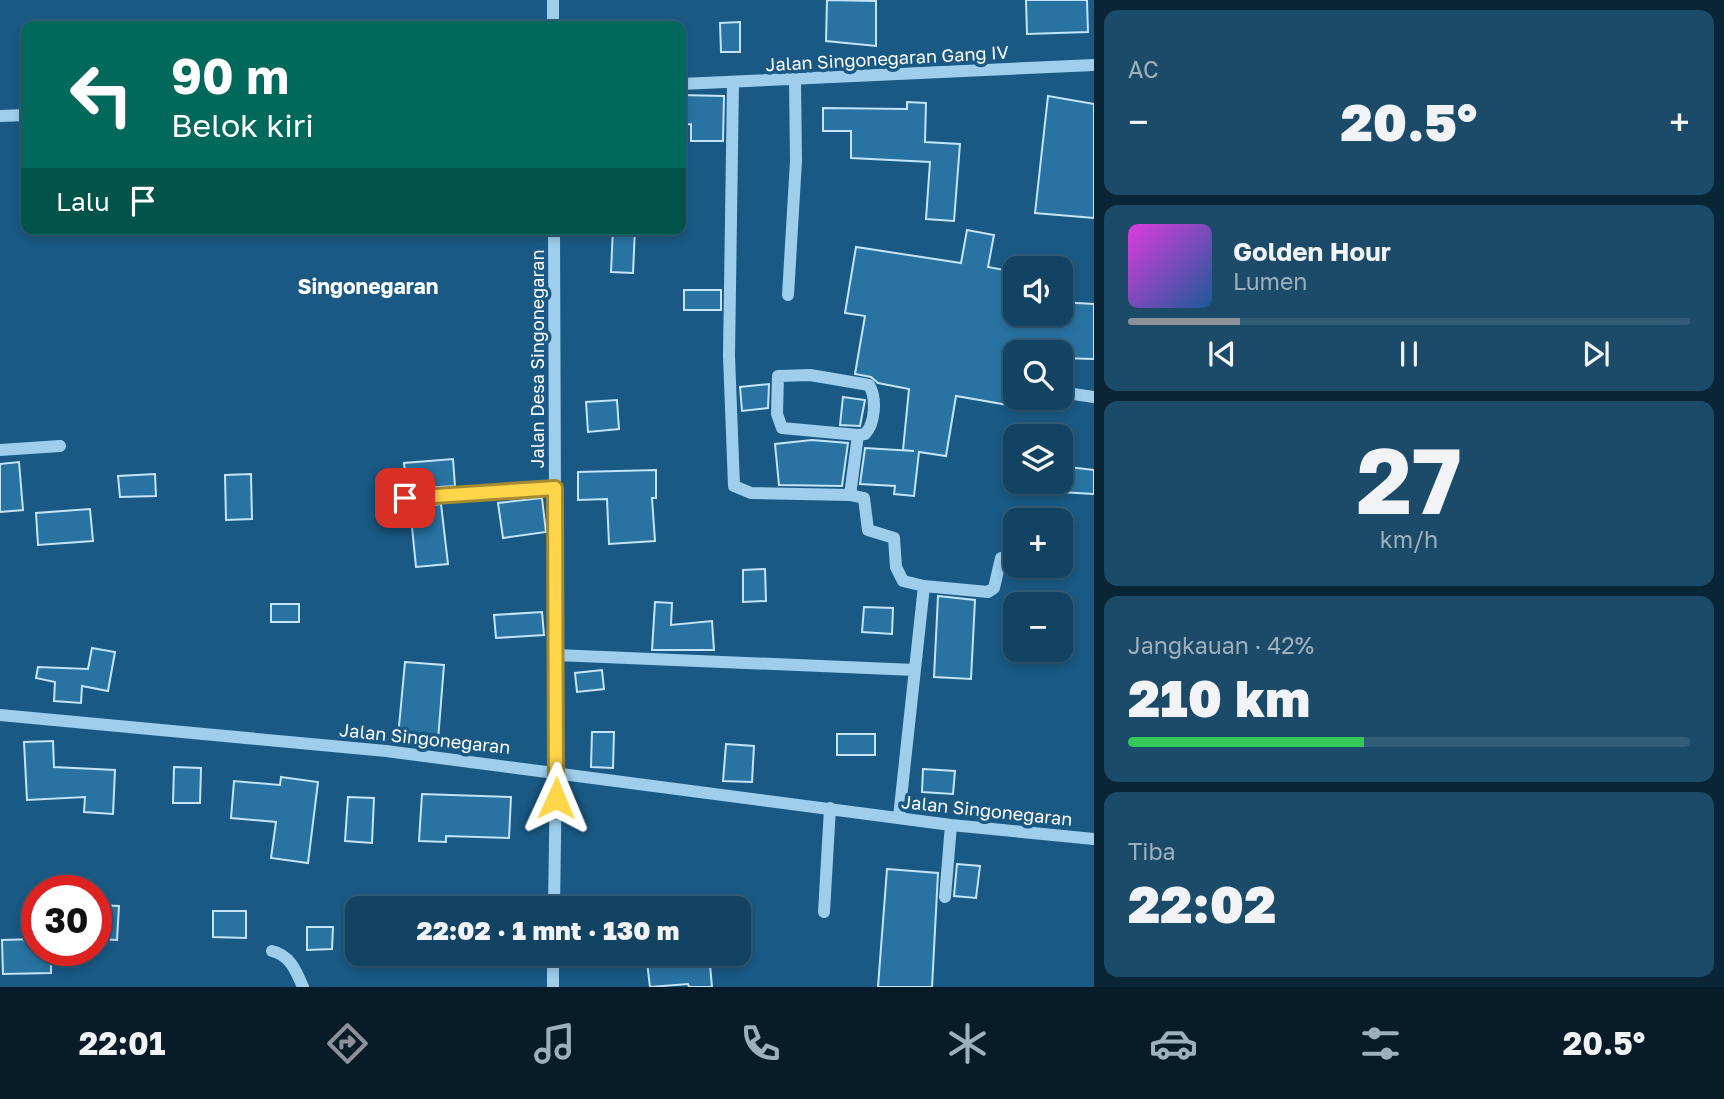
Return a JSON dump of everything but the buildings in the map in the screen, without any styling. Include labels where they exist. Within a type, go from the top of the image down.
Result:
[{"type":"street","points":[[553,0],[553,21]]},
{"type":"street","name":"Jalan Singonegaran Gang IV","points":[[686,84],[1094,65]]},
{"type":"street","points":[[788,295],[796,161],[795,80]]},
{"type":"street","points":[[733,82],[729,356],[734,486],[751,493],[850,495],[863,498],[866,503],[868,530],[894,538],[896,567],[903,581],[924,586],[988,592],[994,588],[1001,558]]},
{"type":"street","points":[[0,116],[21,115]]},
{"type":"street","name":"Jalan Desa Singonegaran","points":[[554,235],[554,896]]},
{"type":"street","points":[[810,375],[869,385],[874,397],[872,424],[865,434],[858,435],[782,428],[777,414],[778,376],[810,375]]},
{"type":"street","points":[[1073,394],[1094,397]]},
{"type":"street","points":[[850,495],[858,435]]},
{"type":"street","points":[[0,450],[60,446]]},
{"type":"street","points":[[405,498],[555,488]]},
{"type":"street","points":[[899,817],[924,586]]},
{"type":"street","points":[[556,655],[915,670]]},
{"type":"street","name":"Jalan Singonegaran","points":[[0,715],[386,751],[556,771],[951,825],[1094,839]]},
{"type":"street","points":[[824,912],[830,808]]},
{"type":"street","points":[[945,897],[951,825]]},
{"type":"street","points":[[272,951],[281,953],[292,964],[303,987]]},
{"type":"street","points":[[553,966],[553,987]]},
{"type":"district","name":"Singonegaran","points":[[368,286]]},
{"type":"route","points":[[405,498],[555,488],[556,798]]}]
